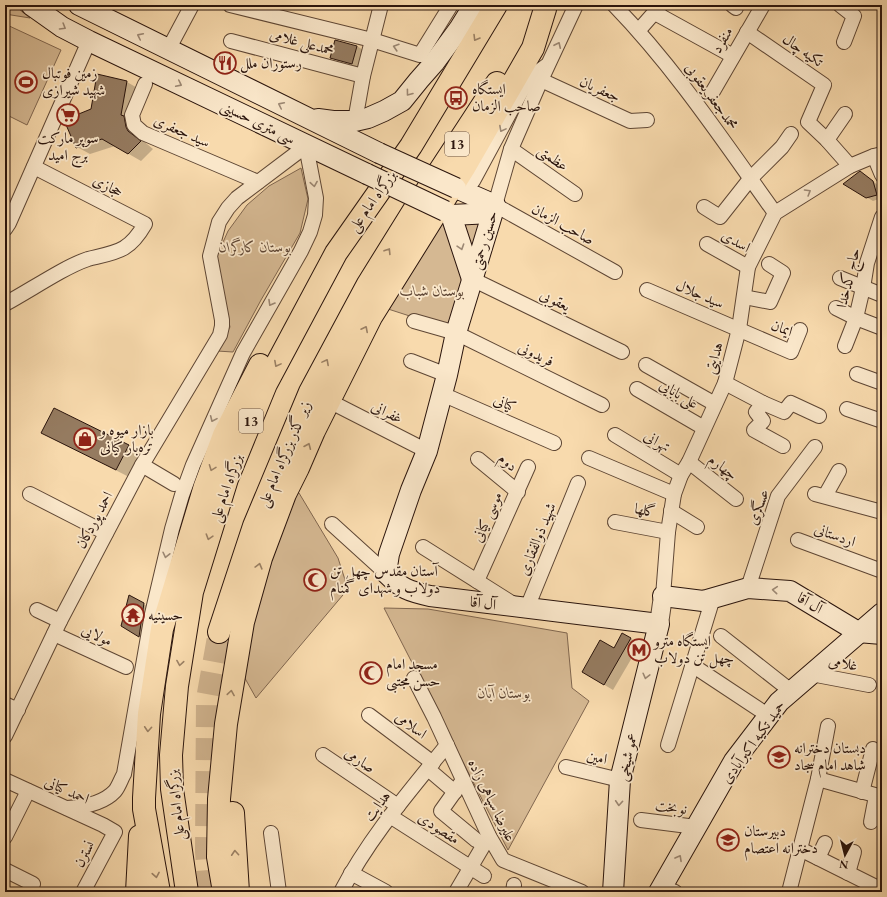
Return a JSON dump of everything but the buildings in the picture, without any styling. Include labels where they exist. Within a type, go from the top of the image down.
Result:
[{"type":"highway","name":"بزرگراه امام علی","points":[[187,892],[172,789],[171,755],[177,686],[192,592],[227,479],[266,384],[336,253],[411,146],[496,5]]},
{"type":"highway","points":[[224,892],[218,857],[219,798],[226,724],[243,622],[261,558],[285,494],[371,317],[464,168],[533,48],[546,7]]},
{"type":"highway","name":"زیر گذر بزرگراه امام علی","points":[[220,632],[254,526],[307,399],[368,284],[414,210],[546,7]]},
{"type":"highway","points":[[137,892],[139,847],[144,809],[149,714],[162,629],[205,486],[224,435],[265,355],[336,253]]},
{"type":"highway","points":[[226,724],[231,777],[238,892]]},
{"type":"highway","points":[[144,809],[158,892]]},
{"type":"main road","name":"سی متری حسینی","points":[[31,5],[62,27],[89,41],[448,213],[494,209]]},
{"type":"main road","name":"سی متری حسینی","points":[[79,5],[306,118],[379,153],[458,188],[494,209]]},
{"type":"main road","points":[[306,118],[333,121],[355,121],[384,112],[402,101],[434,63],[459,29],[474,5]]},
{"type":"main road","name":"حسین رحمتی","points":[[386,573],[390,554],[411,490],[427,451],[456,333],[494,209]]},
{"type":"main road","points":[[448,213],[472,279]]},
{"type":"main road","name":"آل آقا","points":[[386,573],[395,582],[410,592],[430,596],[659,624]]},
{"type":"main road","name":"آل آقا","points":[[663,596],[703,601],[748,588],[790,592],[858,632]]},
{"type":"main road","name":"حمید تکیه اکبرآبادی","points":[[666,890],[696,827],[734,762],[779,702],[882,612]]},
{"type":"main road","name":"عمو شیخی","points":[[613,892],[620,780],[659,624]]},
{"type":"main road","points":[[858,632],[882,634]]},
{"type":"street","points":[[168,50],[192,5]]},
{"type":"street","points":[[230,5],[372,40],[420,55],[451,5]]},
{"type":"street","points":[[355,121],[363,76],[381,5]]},
{"type":"street","name":"حسین رحمتی","points":[[494,209],[511,149],[548,64],[576,5]]},
{"type":"street","name":"محمدجعفر یعقوبی","points":[[614,5],[639,30],[678,78],[775,213]]},
{"type":"street","name":"منفرد","points":[[712,93],[763,5]]},
{"type":"street","points":[[840,5],[854,16],[844,42]]},
{"type":"street","points":[[639,30],[658,9],[733,56]]},
{"type":"street","name":"تکیه چال","points":[[747,32],[824,85],[808,122],[827,140],[850,166]]},
{"type":"street","points":[[5,229],[9,223],[89,41]]},
{"type":"street","name":"محمدعلی غلامی","points":[[232,41],[363,76]]},
{"type":"street","points":[[458,188],[473,181],[528,80],[548,64]]},
{"type":"street","name":"جعفریان","points":[[541,80],[630,120],[647,120]]},
{"type":"street","name":"سید جعفری","points":[[145,84],[132,115],[134,125],[143,133],[258,182]]},
{"type":"street","points":[[827,140],[845,114]]},
{"type":"street","points":[[704,207],[720,216],[750,179],[782,147],[791,134]]},
{"type":"street","points":[[67,808],[84,807],[100,802],[115,791],[124,774],[152,614],[172,529],[182,495],[193,465],[243,353],[301,251],[315,215],[316,198],[306,146],[258,182]]},
{"type":"street","name":"عظمتی","points":[[511,149],[575,194]]},
{"type":"street","points":[[775,213],[850,166],[878,155],[882,176]]},
{"type":"street","name":"حجازی","points":[[5,304],[60,272],[87,260],[109,255],[121,250],[132,243],[139,235],[145,224],[34,167]]},
{"type":"street","name":"احمد پوردکان","points":[[5,736],[57,628],[142,465],[220,335],[222,320],[210,256],[219,222],[228,208],[258,182]]},
{"type":"street","name":"صاحب الزمان","points":[[494,209],[615,272]]},
{"type":"street","name":"هدایتی","points":[[663,596],[668,532],[674,494],[681,475],[725,383],[739,329],[748,267],[775,213]]},
{"type":"street","name":"حاج کدخدا","points":[[845,346],[856,318],[867,263],[882,217]]},
{"type":"street","name":"اسدی","points":[[707,244],[748,267]]},
{"type":"street","name":"ایمان","points":[[744,297],[770,302],[783,273],[769,264]]},
{"type":"street","points":[[840,278],[882,295]]},
{"type":"street","name":"یعقوبی","points":[[472,279],[622,352]]},
{"type":"street","name":"سید جلال","points":[[647,290],[739,329]]},
{"type":"street","points":[[836,308],[882,328]]},
{"type":"street","name":"فریدونی","points":[[414,321],[456,333],[602,405]]},
{"type":"street","name":"ایمان","points":[[739,329],[791,352],[800,330]]},
{"type":"street","name":"کیانی","points":[[410,361],[444,385],[554,443]]},
{"type":"street","points":[[646,365],[715,404]]},
{"type":"street","points":[[857,374],[882,383]]},
{"type":"street","points":[[725,383],[784,412],[791,403],[819,416]]},
{"type":"street","name":"علی بابایی","points":[[637,388],[704,428]]},
{"type":"street","name":"غفرانی","points":[[331,402],[427,451]]},
{"type":"street","points":[[763,403],[756,412],[763,420],[754,430],[783,446]]},
{"type":"street","points":[[847,409],[882,421]]},
{"type":"street","name":"تهرانی","points":[[615,435],[681,475]]},
{"type":"street","name":"عسگری","points":[[748,588],[778,496],[815,447]]},
{"type":"street","points":[[589,458],[674,494]]},
{"type":"street","name":"دوم","points":[[478,459],[518,492]]},
{"type":"street","name":"چهارم","points":[[688,462],[736,499]]},
{"type":"street","points":[[142,465],[174,484]]},
{"type":"street","name":"موسی کیانی","points":[[477,581],[528,467]]},
{"type":"street","points":[[839,471],[820,495],[882,512]]},
{"type":"street","name":"شهید ذوالفقاری","points":[[523,608],[578,483]]},
{"type":"street","points":[[30,494],[106,534]]},
{"type":"street","points":[[671,511],[697,527]]},
{"type":"street","name":"گلها","points":[[615,522],[668,532]]},
{"type":"street","name":"آل آقا","points":[[332,524],[386,573]]},
{"type":"street","name":"اردستانی","points":[[798,540],[882,571]]},
{"type":"street","points":[[423,547],[523,608]]},
{"type":"street","points":[[659,624],[663,596]]},
{"type":"street","points":[[668,745],[713,598]]},
{"type":"street","name":"مولایی","points":[[37,610],[57,628],[126,667]]},
{"type":"street","points":[[721,636],[792,691]]},
{"type":"street","points":[[692,666],[769,716]]},
{"type":"street","name":"غلامی","points":[[811,674],[869,685]]},
{"type":"street","name":"علیرضا سپاهی زاده","points":[[414,678],[463,780],[487,840],[503,860],[582,892]]},
{"type":"street","points":[[5,704],[18,710]]},
{"type":"street","name":"اسلامی","points":[[369,715],[431,766],[455,792]]},
{"type":"street","points":[[789,892],[818,779],[828,726]]},
{"type":"street","name":"هدایت","points":[[341,892],[351,873],[394,811],[447,745]]},
{"type":"street","points":[[862,792],[873,749]]},
{"type":"street","name":"صارمی","points":[[323,756],[394,811]]},
{"type":"street","name":"امین","points":[[566,767],[620,780]]},
{"type":"street","points":[[818,779],[879,797],[871,822]]},
{"type":"street","name":"احمد کیانی","points":[[5,780],[104,825],[115,832]]},
{"type":"street","points":[[463,780],[441,811],[476,840],[487,840]]},
{"type":"street","points":[[5,837],[28,791]]},
{"type":"street","name":"مقصودی","points":[[394,811],[470,868],[484,876]]},
{"type":"street","name":"نوبخت","points":[[641,820],[696,827]]},
{"type":"street","name":"نسترن","points":[[83,892],[115,832]]},
{"type":"street","points":[[271,833],[279,892]]},
{"type":"street","points":[[456,892],[487,840]]},
{"type":"street","points":[[818,858],[825,843]]},
{"type":"street","points":[[800,849],[882,890]]},
{"type":"street","points":[[848,873],[854,852]]},
{"type":"street","points":[[5,870],[33,884]]},
{"type":"street","points":[[351,873],[386,892]]},
{"type":"green space","points":[[5,5],[14,5],[30,18],[5,14]]},
{"type":"green space","name":"زمین فوتبال شهید شیرازی","points":[[5,24],[61,50],[27,125],[5,114]]},
{"type":"green space","name":"بوستان کارگران","points":[[301,168],[308,199],[300,233],[233,352],[217,351],[230,327],[215,260],[228,231],[247,205],[269,186]]},
{"type":"green space","points":[[484,217],[472,262],[454,219]]},
{"type":"green space","name":"بوستان شباب","points":[[440,218],[444,222],[466,277],[453,330],[385,308]]},
{"type":"green space","points":[[299,493],[338,558],[348,589],[256,698],[242,673],[284,495]]},
{"type":"green space","name":"بوستان آبان","points":[[384,608],[428,609],[567,633],[572,688],[589,701],[508,850]]},
{"type":"tunnel","points":[[209,892],[206,852],[207,699],[219,632]]},
{"type":"place","name":"رستوران ملل","points":[[225,63]]},
{"type":"place","name":"زمین فوتبال شهید شیرازی","points":[[26,82]]},
{"type":"place","name":"ایستگاه صاحب الزمان","points":[[456,98]]},
{"type":"place","name":"سوپر مارکت برج امید","points":[[68,115]]},
{"type":"place","name":"بازار میوه و تره‌بار کیانی","points":[[85,439]]},
{"type":"place","name":"آستان مقدس چهل تن دولاب و شهدای گمنام","points":[[315,580]]},
{"type":"place","name":"حسینیه","points":[[133,615]]},
{"type":"place","name":"ایستگاه مترو چهل تن دولاب","points":[[639,650]]},
{"type":"place","name":"مسجد امام حسن مجتبی","points":[[371,673]]},
{"type":"place","name":"دبستان دخترانه شاهد امام سجاد","points":[[779,757]]},
{"type":"place","name":"دبیرستان دخترانه اعتصام","points":[[728,840]]}]
